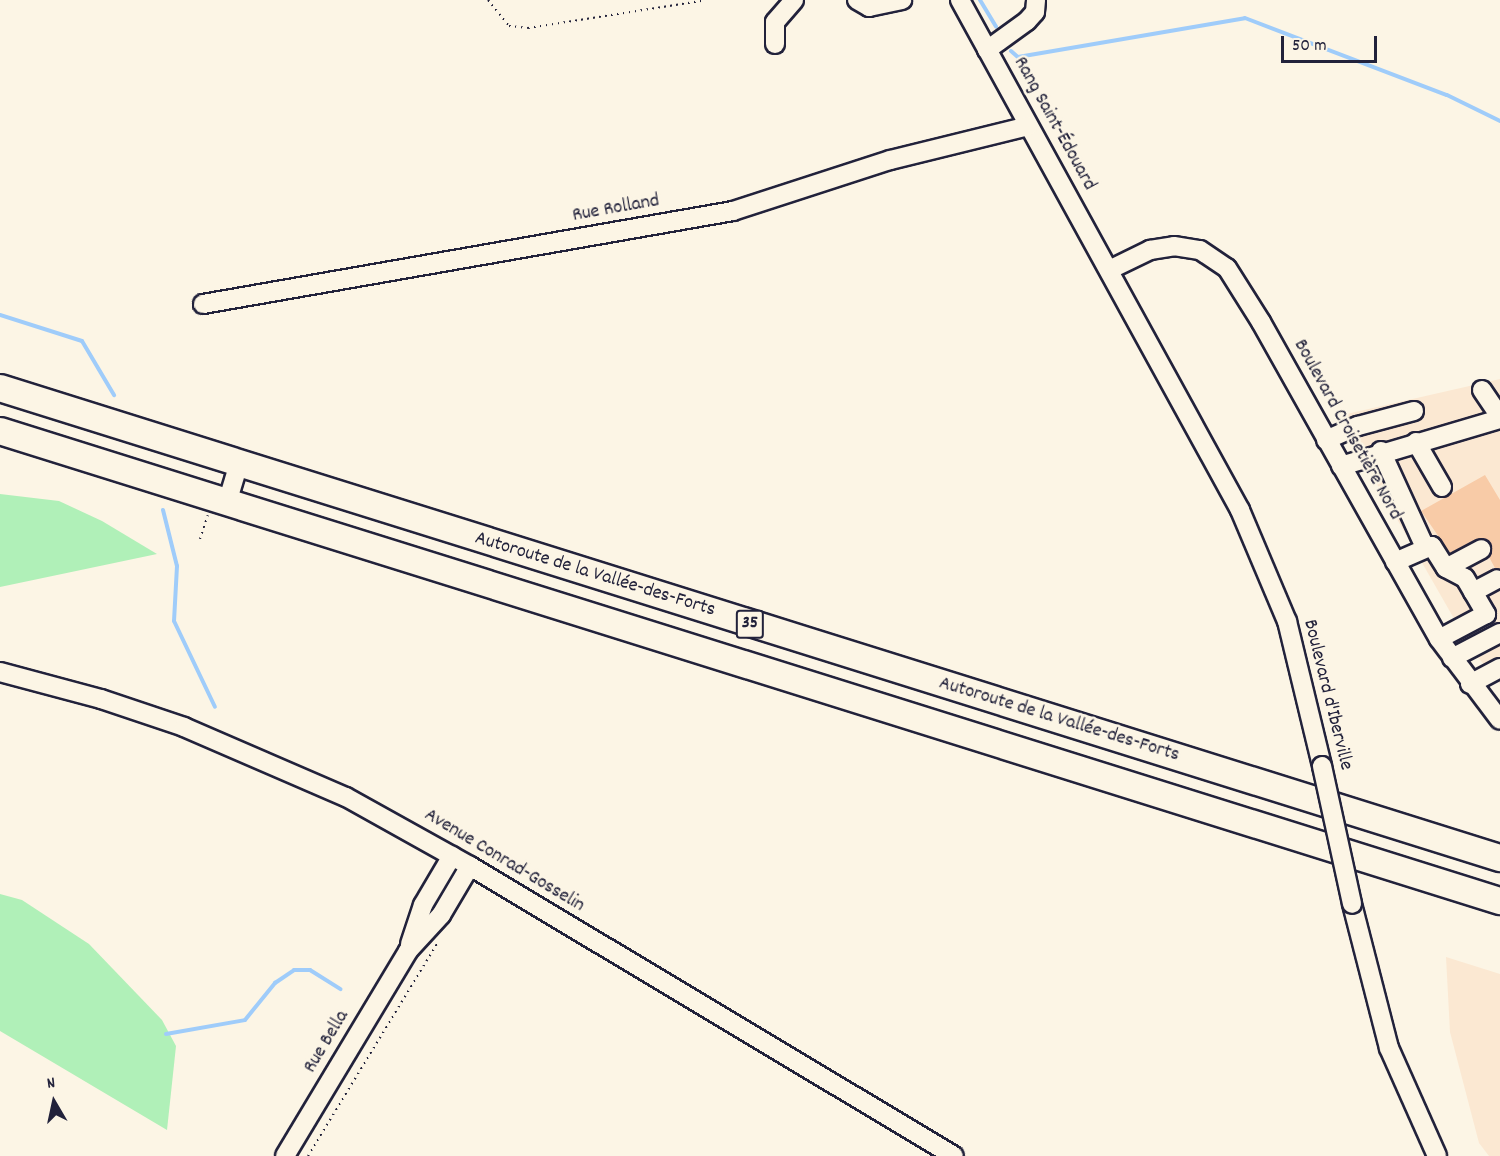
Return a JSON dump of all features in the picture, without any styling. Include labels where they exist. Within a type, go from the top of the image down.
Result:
[{"type":"highway","name":"Autoroute de la Vallée-des-Forts","points":[[0,388],[1500,858]]},
{"type":"highway","name":"Autoroute de la Vallée-des-Forts","points":[[0,432],[1500,901]]},
{"type":"street","points":[[775,44],[775,22],[794,0]]},
{"type":"street","points":[[857,0],[868,7],[902,0]]},
{"type":"street","name":"Rang Saint-Édouard","points":[[960,0],[1109,270]]},
{"type":"street","points":[[987,50],[1027,21],[1035,12],[1036,0]]},
{"type":"street","name":"Rue Rolland","points":[[203,304],[721,213],[898,158],[1001,136],[1028,126]]},
{"type":"street","name":"Boulevard Croisetière Nord","points":[[1109,270],[1166,246],[1191,247],[1218,260],[1240,286],[1439,639],[1470,684],[1500,720]]},
{"type":"street","name":"Boulevard d'Iberville","points":[[1109,270],[1228,486],[1260,553],[1297,657],[1352,904],[1389,1048],[1437,1156]]},
{"type":"street","points":[[1341,466],[1381,451],[1500,418],[1482,390]]},
{"type":"street","points":[[1326,440],[1358,426],[1414,411]]},
{"type":"street","points":[[1416,442],[1442,487]]},
{"type":"street","points":[[1381,451],[1425,547]]},
{"type":"street","points":[[220,501],[239,463]]},
{"type":"street","points":[[1395,562],[1425,547],[1434,548],[1446,568],[1465,578],[1473,592],[1493,610],[1439,639]]},
{"type":"street","points":[[1446,568],[1481,549]]},
{"type":"street","points":[[1473,592],[1497,579]]},
{"type":"street","points":[[1452,658],[1500,633]]},
{"type":"street","points":[[1470,684],[1500,668]]},
{"type":"street","name":"Avenue Conrad-Gosselin","points":[[0,672],[101,699],[243,750],[336,792],[470,866],[954,1156]]},
{"type":"street","name":"Rue Bella","points":[[408,951],[423,905],[452,856]]},
{"type":"street","name":"Rue Bella","points":[[285,1156],[408,951],[441,915],[470,866]]},
{"type":"path","points":[[488,0],[509,26],[528,28],[706,0]]},
{"type":"path","points":[[200,539],[220,501]]},
{"type":"path","points":[[308,1156],[426,958]]},
{"type":"shaded area","points":[[1500,379],[1500,684],[1472,650],[1338,416]]},
{"type":"shaded area","points":[[1446,957],[1500,974],[1500,1156],[1489,1156],[1479,1143],[1450,1032]]},
{"type":"green space","points":[[0,494],[59,501],[102,521],[157,554],[0,587]]},
{"type":"green space","points":[[0,894],[22,900],[89,944],[162,1020],[176,1046],[167,1130],[0,1031]]},
{"type":"building","points":[[1485,475],[1500,500],[1500,568],[1495,568],[1489,557],[1492,549],[1486,539],[1476,539],[1450,553],[1421,511]]},
{"type":"waterway","points":[[980,0],[996,27]]},
{"type":"waterway","points":[[1011,51],[1018,57],[1245,18],[1447,95],[1500,121]]},
{"type":"waterway","points":[[0,315],[82,341],[114,395]]},
{"type":"waterway","points":[[163,510],[177,566],[174,621],[215,707]]},
{"type":"waterway","points":[[166,1034],[245,1020],[275,983],[294,970],[310,970],[340,989]]}]
